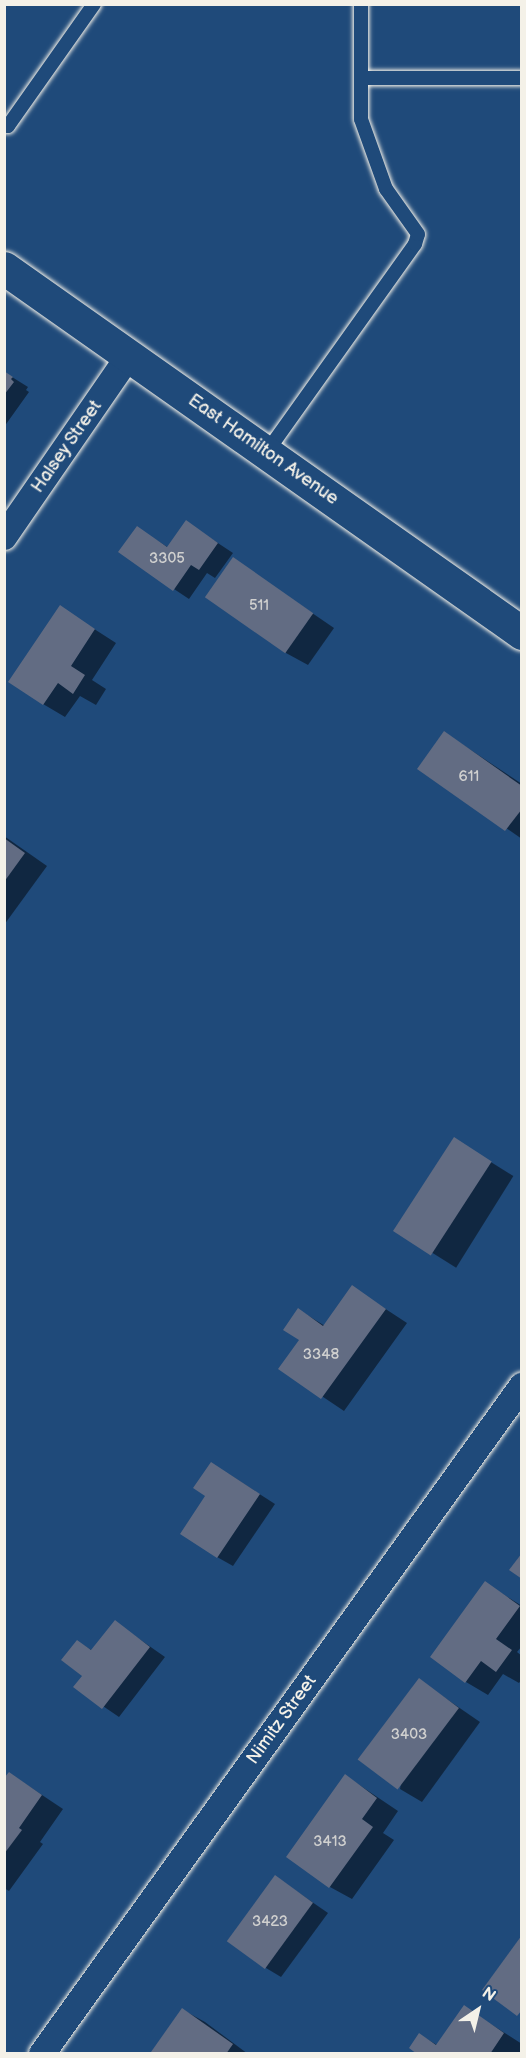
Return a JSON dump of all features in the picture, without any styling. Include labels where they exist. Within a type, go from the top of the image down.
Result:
[{"type":"street","name":"East Hamilton Avenue","points":[[4,268],[522,633]]},
{"type":"street","name":"Halsey Street","points":[[4,537],[129,356]]},
{"type":"street","name":"Nimitz Street","points":[[42,2054],[522,1386]]},
{"type":"lane","points":[[4,125],[8,126],[94,4]]},
{"type":"lane","points":[[266,453],[415,244],[418,234],[386,189],[361,119],[361,4]]},
{"type":"lane","points":[[361,78],[522,78]]},
{"type":"building","points":[[4,371],[13,377],[11,379],[14,382],[4,395]]},
{"type":"building","points":[[186,520],[218,543],[199,570],[191,565],[173,591],[118,552],[137,526],[167,547]]},
{"type":"building","points":[[233,557],[313,613],[285,653],[205,597]]},
{"type":"building","points":[[60,605],[95,629],[71,666],[85,675],[73,694],[58,683],[43,705],[8,682]]},
{"type":"building","points":[[444,731],[522,786],[522,809],[505,831],[417,769]]},
{"type":"building","points":[[4,838],[25,853],[4,882]]},
{"type":"building","points":[[454,1137],[492,1162],[431,1255],[393,1231]]},
{"type":"building","points":[[352,1285],[386,1309],[321,1399],[278,1369],[299,1340],[283,1330],[298,1308],[323,1326]]},
{"type":"building","points":[[211,1462],[260,1494],[217,1558],[180,1534],[205,1496],[193,1488]]},
{"type":"building","points":[[522,1553],[522,1579],[509,1570]]},
{"type":"building","points":[[485,1581],[520,1606],[496,1639],[512,1650],[496,1672],[481,1661],[465,1683],[430,1657]]},
{"type":"building","points":[[115,1620],[150,1647],[102,1709],[73,1687],[82,1676],[61,1660],[77,1640],[91,1650]]},
{"type":"building","points":[[419,1678],[459,1708],[398,1790],[358,1759]]},
{"type":"building","points":[[9,1772],[42,1795],[19,1828],[22,1830],[4,1854],[4,1778]]},
{"type":"building","points":[[345,1774],[377,1798],[362,1819],[373,1827],[329,1888],[286,1857]]},
{"type":"building","points":[[275,1875],[313,1903],[265,1969],[227,1941]]},
{"type":"building","points":[[522,1935],[522,2010],[517,2016],[482,1990]]},
{"type":"building","points":[[464,2005],[504,2033],[490,2054],[417,2054],[409,2048],[419,2033],[436,2045]]},
{"type":"building","points":[[182,2008],[233,2044],[226,2054],[151,2052]]}]
